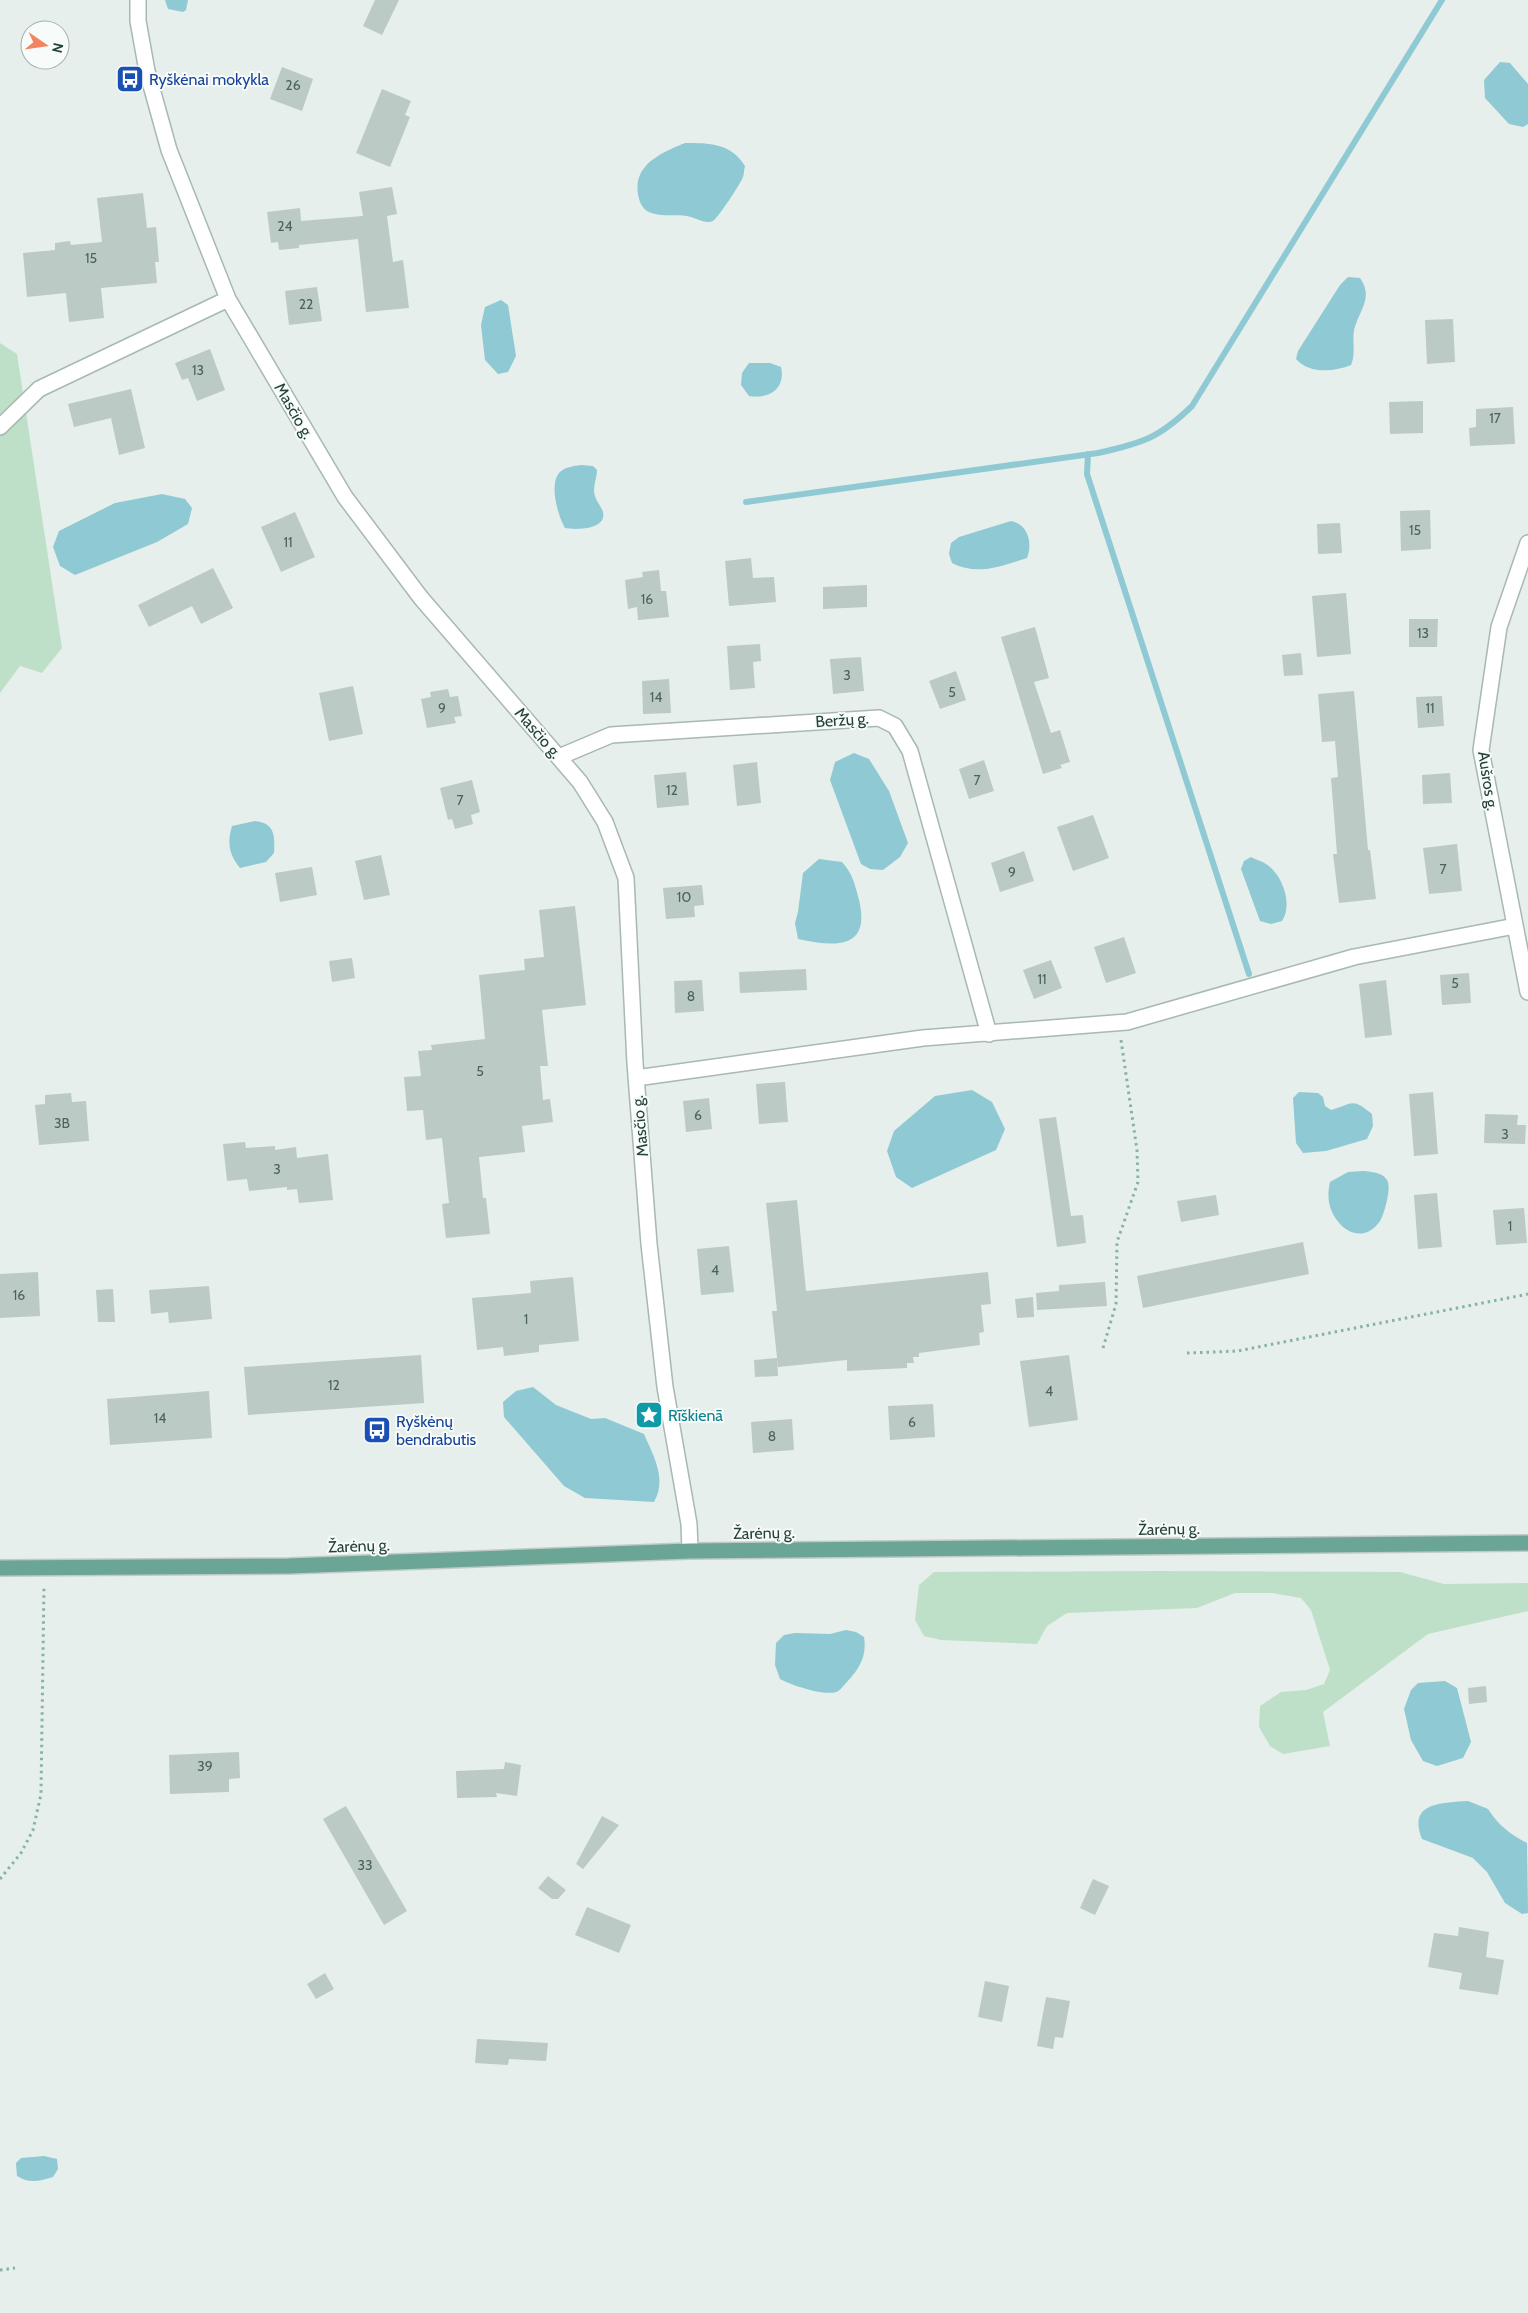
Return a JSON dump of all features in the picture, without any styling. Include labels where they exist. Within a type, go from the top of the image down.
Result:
[{"type":"main road","name":"Žarėnų g.","points":[[0,1568],[289,1566],[690,1551],[1528,1543]]},
{"type":"street","name":"Masčio g.","points":[[138,0],[138,20],[147,72],[169,150],[228,299],[345,497],[421,598],[580,782],[606,822],[626,878],[636,1078],[649,1244],[665,1387],[688,1515],[690,1551]]},
{"type":"street","points":[[0,427],[39,389],[228,299]]},
{"type":"street","name":"Aušros g.","points":[[1528,543],[1499,627],[1481,750],[1528,992]]},
{"type":"street","name":"Beržų g.","points":[[559,757],[611,735],[879,718],[895,726],[910,751],[989,1034]]},
{"type":"street","points":[[636,1078],[923,1038],[1118,1023],[1354,957],[1516,926]]},
{"type":"path","points":[[1103,1348],[1116,1304],[1117,1242],[1138,1182],[1137,1150],[1118,1023]]},
{"type":"path","points":[[1187,1353],[1238,1350],[1528,1294]]},
{"type":"path","points":[[0,1879],[20,1853],[33,1830],[41,1794],[45,1567]]},
{"type":"path","points":[[0,2270],[15,2268]]},
{"type":"green space","points":[[0,343],[17,354],[62,648],[42,673],[20,666],[0,693]]},
{"type":"green space","points":[[934,1572],[1400,1572],[1444,1584],[1528,1583],[1528,1611],[1428,1634],[1323,1712],[1330,1746],[1283,1754],[1270,1746],[1259,1727],[1260,1706],[1281,1692],[1306,1690],[1324,1684],[1330,1670],[1311,1610],[1301,1598],[1272,1593],[1235,1593],[1197,1608],[1067,1613],[1047,1626],[1037,1644],[941,1640],[924,1636],[915,1620],[919,1585]]},
{"type":"water","points":[[165,0],[188,0],[186,10],[183,12],[168,9]]},
{"type":"water","points":[[1500,62],[1510,63],[1528,84],[1528,124],[1523,127],[1509,124],[1485,98],[1484,80]]},
{"type":"water","points":[[685,143],[703,143],[719,146],[733,153],[745,166],[743,177],[738,186],[713,221],[704,222],[686,216],[654,214],[644,209],[640,202],[638,184],[640,175],[645,167],[659,155]]},
{"type":"water","points":[[1348,277],[1360,278],[1366,292],[1366,298],[1354,330],[1351,365],[1337,369],[1322,370],[1301,364],[1296,359],[1298,351],[1340,285]]},
{"type":"water","points":[[501,300],[508,305],[516,356],[508,372],[498,374],[485,360],[481,325],[485,307]]},
{"type":"water","points":[[749,363],[770,363],[781,367],[782,375],[778,387],[763,396],[749,396],[741,385],[742,373]]},
{"type":"water","points":[[581,465],[593,466],[597,470],[594,493],[603,512],[603,518],[595,526],[589,528],[565,528],[556,501],[556,478],[564,469]]},
{"type":"water","points":[[162,494],[185,499],[192,508],[188,524],[157,542],[75,575],[60,566],[53,547],[59,531],[115,503]]},
{"type":"water","points":[[1011,521],[1022,526],[1028,535],[1029,552],[1027,558],[999,567],[980,569],[961,567],[952,563],[949,554],[951,543],[959,537]]},
{"type":"water","points":[[854,753],[869,759],[889,791],[908,843],[900,857],[883,870],[870,869],[861,864],[830,780],[835,762]]},
{"type":"water","points":[[255,821],[267,824],[272,831],[274,836],[274,853],[266,862],[240,868],[233,858],[230,848],[232,826]]},
{"type":"water","points":[[1251,857],[1272,869],[1285,891],[1287,907],[1282,921],[1271,924],[1260,921],[1241,869],[1244,861]]},
{"type":"water","points":[[819,859],[842,862],[849,871],[855,885],[861,916],[860,928],[855,936],[847,941],[825,943],[798,939],[795,923],[803,873]]},
{"type":"water","points":[[972,1090],[992,1102],[1005,1129],[996,1150],[912,1188],[896,1177],[887,1151],[894,1131],[935,1096]]},
{"type":"water","points":[[1299,1092],[1318,1093],[1323,1097],[1325,1106],[1331,1110],[1352,1103],[1360,1105],[1372,1114],[1373,1126],[1367,1139],[1326,1151],[1303,1153],[1296,1143],[1293,1098]]},
{"type":"water","points":[[1363,1171],[1382,1175],[1387,1180],[1389,1189],[1380,1221],[1369,1231],[1358,1234],[1346,1229],[1336,1219],[1330,1205],[1329,1192],[1330,1182],[1348,1172]]},
{"type":"water","points":[[533,1387],[556,1405],[591,1419],[605,1418],[644,1434],[658,1468],[659,1485],[654,1502],[585,1498],[564,1486],[504,1417],[503,1402],[516,1391]]},
{"type":"water","points":[[846,1630],[856,1632],[864,1637],[865,1644],[859,1667],[839,1690],[830,1693],[815,1691],[780,1679],[775,1665],[776,1643],[784,1635],[795,1633],[830,1634]]},
{"type":"water","points":[[1445,1681],[1457,1688],[1471,1742],[1463,1758],[1437,1766],[1423,1761],[1411,1740],[1404,1709],[1411,1690],[1418,1683]]},
{"type":"water","points":[[1468,1801],[1488,1809],[1505,1829],[1527,1843],[1528,1913],[1522,1914],[1505,1903],[1487,1872],[1473,1858],[1422,1839],[1419,1818],[1423,1811],[1438,1804]]},
{"type":"water","points":[[44,2156],[57,2159],[58,2169],[53,2177],[39,2181],[30,2181],[17,2176],[16,2163],[21,2158]]},
{"type":"building","points":[[375,0],[399,0],[382,35],[363,26]]},
{"type":"building","points":[[282,67],[313,79],[302,111],[270,99]]},
{"type":"building","points":[[382,89],[411,101],[405,115],[410,117],[390,167],[356,153]]},
{"type":"building","points":[[392,187],[397,214],[387,216],[393,262],[403,260],[409,308],[366,312],[358,239],[299,245],[299,248],[279,250],[278,242],[271,243],[267,212],[300,208],[301,221],[363,216],[359,192]]},
{"type":"building","points":[[143,193],[147,228],[156,227],[159,262],[155,262],[157,283],[101,288],[104,318],[69,322],[66,293],[27,297],[23,253],[55,250],[55,243],[70,241],[71,245],[102,242],[97,198]]},
{"type":"building","points":[[317,287],[322,321],[289,325],[285,291]]},
{"type":"building","points":[[1453,319],[1455,362],[1427,364],[1425,320]]},
{"type":"building","points":[[210,349],[225,390],[197,401],[188,378],[182,380],[175,363]]},
{"type":"building","points":[[131,389],[145,448],[119,455],[111,418],[74,427],[68,404]]},
{"type":"building","points":[[1423,401],[1423,433],[1390,434],[1389,402]]},
{"type":"building","points":[[1513,407],[1515,444],[1470,446],[1469,428],[1476,427],[1476,409]]},
{"type":"building","points":[[1430,510],[1431,549],[1401,551],[1400,511]]},
{"type":"building","points":[[295,512],[315,557],[281,572],[261,527]]},
{"type":"building","points":[[1340,523],[1342,553],[1318,554],[1317,524]]},
{"type":"building","points":[[751,558],[753,578],[774,577],[776,602],[729,606],[725,561]]},
{"type":"building","points":[[213,568],[233,608],[201,624],[192,606],[149,627],[138,605]]},
{"type":"building","points":[[659,570],[661,591],[666,591],[669,617],[638,620],[637,607],[628,609],[625,580],[643,577],[642,572]]},
{"type":"building","points":[[867,585],[867,607],[823,609],[823,587]]},
{"type":"building","points":[[1346,593],[1351,654],[1317,657],[1312,596]]},
{"type":"building","points":[[1409,619],[1438,619],[1437,647],[1409,647]]},
{"type":"building","points":[[1035,627],[1049,678],[1034,682],[1051,733],[1060,730],[1070,762],[1060,765],[1062,768],[1043,774],[1001,637]]},
{"type":"building","points":[[760,644],[761,661],[753,662],[755,688],[730,690],[727,646]]},
{"type":"building","points":[[1301,653],[1303,675],[1284,676],[1282,655]]},
{"type":"building","points":[[861,657],[864,691],[833,694],[830,659]]},
{"type":"building","points":[[956,671],[966,700],[940,709],[929,681]]},
{"type":"building","points":[[669,679],[671,713],[643,714],[642,681]]},
{"type":"building","points":[[353,686],[363,734],[329,741],[319,693]]},
{"type":"building","points":[[448,689],[450,697],[458,696],[462,716],[454,717],[456,723],[427,728],[421,699],[431,697],[430,692]]},
{"type":"building","points":[[1354,691],[1368,850],[1370,850],[1376,899],[1339,903],[1333,854],[1337,854],[1331,778],[1338,777],[1335,741],[1322,742],[1318,694]]},
{"type":"building","points":[[1442,696],[1444,726],[1418,728],[1416,697]]},
{"type":"building","points":[[984,760],[994,791],[969,799],[959,769]]},
{"type":"building","points":[[757,762],[761,803],[737,806],[733,765]]},
{"type":"building","points":[[686,772],[689,805],[657,808],[654,775]]},
{"type":"building","points":[[1450,773],[1452,803],[1423,804],[1422,775]]},
{"type":"building","points":[[472,780],[480,812],[471,815],[473,824],[455,829],[452,819],[448,820],[440,788]]},
{"type":"building","points":[[1093,815],[1109,858],[1073,871],[1057,827]]},
{"type":"building","points":[[1457,844],[1462,891],[1429,894],[1423,848]]},
{"type":"building","points":[[1024,851],[1034,881],[1000,892],[991,863]]},
{"type":"building","points":[[381,855],[390,895],[364,900],[355,861]]},
{"type":"building","points":[[312,867],[317,895],[280,902],[275,873]]},
{"type":"building","points":[[702,885],[704,905],[694,906],[695,917],[666,919],[663,888]]},
{"type":"building","points":[[575,906],[586,1005],[542,1010],[548,1066],[540,1066],[543,1100],[550,1099],[553,1122],[522,1126],[525,1152],[479,1157],[483,1198],[486,1198],[490,1234],[446,1238],[442,1204],[449,1203],[442,1138],[426,1140],[423,1110],[407,1111],[404,1077],[421,1076],[418,1051],[432,1050],[431,1045],[485,1039],[479,975],[525,970],[524,959],[544,957],[539,910]]},
{"type":"building","points":[[1124,937],[1136,973],[1106,983],[1094,947]]},
{"type":"building","points":[[352,958],[355,978],[332,982],[329,961]]},
{"type":"building","points":[[1051,960],[1062,988],[1034,999],[1023,970]]},
{"type":"building","points":[[806,969],[807,990],[740,993],[739,972]]},
{"type":"building","points":[[1469,973],[1471,1003],[1442,1005],[1440,975]]},
{"type":"building","points":[[702,980],[704,1011],[675,1013],[674,981]]},
{"type":"building","points":[[1386,980],[1392,1035],[1365,1038],[1359,984]]},
{"type":"building","points":[[785,1082],[788,1122],[759,1124],[756,1084]]},
{"type":"building","points":[[1433,1092],[1438,1154],[1414,1156],[1409,1094]]},
{"type":"building","points":[[71,1093],[72,1102],[86,1101],[89,1141],[39,1145],[35,1105],[45,1104],[45,1095]]},
{"type":"building","points":[[709,1098],[712,1129],[686,1132],[683,1101]]},
{"type":"building","points":[[1485,1114],[1518,1115],[1517,1125],[1526,1125],[1525,1144],[1484,1143]]},
{"type":"building","points":[[1056,1117],[1071,1216],[1083,1215],[1086,1243],[1057,1247],[1039,1119]]},
{"type":"building","points":[[245,1142],[246,1148],[275,1146],[275,1150],[296,1147],[297,1158],[328,1154],[333,1200],[299,1203],[297,1189],[287,1190],[287,1187],[249,1191],[247,1179],[227,1181],[223,1144]]},
{"type":"building","points":[[1437,1193],[1442,1247],[1418,1249],[1414,1195]]},
{"type":"building","points":[[1216,1195],[1219,1215],[1181,1222],[1177,1201]]},
{"type":"building","points":[[797,1200],[806,1291],[988,1272],[991,1304],[981,1305],[984,1332],[979,1333],[980,1345],[919,1353],[919,1357],[913,1357],[914,1363],[907,1363],[907,1368],[847,1371],[847,1360],[778,1367],[772,1311],[777,1311],[766,1203]]},
{"type":"building","points":[[1524,1208],[1527,1243],[1496,1245],[1493,1210]]},
{"type":"building","points":[[1303,1242],[1309,1274],[1143,1308],[1137,1276]]},
{"type":"building","points":[[729,1246],[734,1292],[701,1295],[697,1249]]},
{"type":"building","points":[[38,1272],[40,1316],[0,1318],[0,1274]]},
{"type":"building","points":[[573,1277],[579,1341],[539,1345],[539,1352],[504,1356],[503,1347],[477,1350],[472,1298],[531,1293],[530,1281]]},
{"type":"building","points":[[1105,1282],[1107,1306],[1037,1310],[1036,1293],[1059,1291],[1059,1285]]},
{"type":"building","points":[[209,1286],[212,1319],[169,1323],[168,1312],[151,1314],[149,1290]]},
{"type":"building","points":[[113,1289],[115,1322],[98,1322],[96,1290]]},
{"type":"building","points":[[1033,1297],[1034,1317],[1017,1318],[1015,1299]]},
{"type":"building","points":[[421,1355],[424,1403],[248,1415],[244,1367]]},
{"type":"building","points":[[1069,1355],[1078,1420],[1029,1427],[1020,1361]]},
{"type":"building","points":[[777,1358],[778,1376],[755,1377],[754,1360]]},
{"type":"building","points":[[209,1391],[212,1438],[110,1445],[107,1399]]},
{"type":"building","points":[[933,1404],[935,1437],[890,1440],[888,1406]]},
{"type":"building","points":[[792,1419],[794,1450],[753,1453],[751,1422]]},
{"type":"building","points":[[1486,1686],[1487,1702],[1469,1704],[1468,1688]]},
{"type":"building","points":[[239,1752],[240,1778],[229,1779],[229,1792],[170,1794],[169,1755]]},
{"type":"building","points":[[505,1762],[521,1765],[517,1796],[496,1793],[497,1797],[457,1798],[456,1771],[504,1769]]},
{"type":"building","points":[[346,1806],[407,1911],[384,1925],[323,1819]]},
{"type":"building","points":[[602,1816],[619,1825],[583,1869],[576,1864]]},
{"type":"building","points":[[548,1876],[566,1890],[558,1899],[552,1899],[538,1888]]},
{"type":"building","points":[[1093,1879],[1109,1886],[1095,1915],[1080,1908]]},
{"type":"building","points":[[587,1907],[631,1925],[619,1953],[575,1935]]},
{"type":"building","points":[[1459,1927],[1489,1932],[1486,1957],[1504,1960],[1498,1995],[1459,1989],[1462,1973],[1428,1967],[1434,1933],[1458,1936]]},
{"type":"building","points":[[325,1973],[334,1989],[316,1999],[307,1984]]},
{"type":"building","points":[[985,1981],[1009,1986],[1002,2022],[978,2017]]},
{"type":"building","points":[[1046,1997],[1070,2001],[1063,2038],[1055,2037],[1053,2049],[1037,2046]]},
{"type":"building","points":[[477,2039],[548,2043],[546,2061],[509,2059],[508,2065],[475,2063]]},
{"type":"waterway","points":[[746,502],[1098,453],[1150,438],[1170,425],[1192,406],[1442,0]]},
{"type":"waterway","points":[[1088,454],[1087,474],[1249,974]]},
{"type":"place","name":"Ryškėnai mokykla","points":[[130,79]]},
{"type":"place","name":"Rīškienā","points":[[649,1415]]},
{"type":"place","name":"Ryškėnų bendrabutis","points":[[377,1430]]}]
